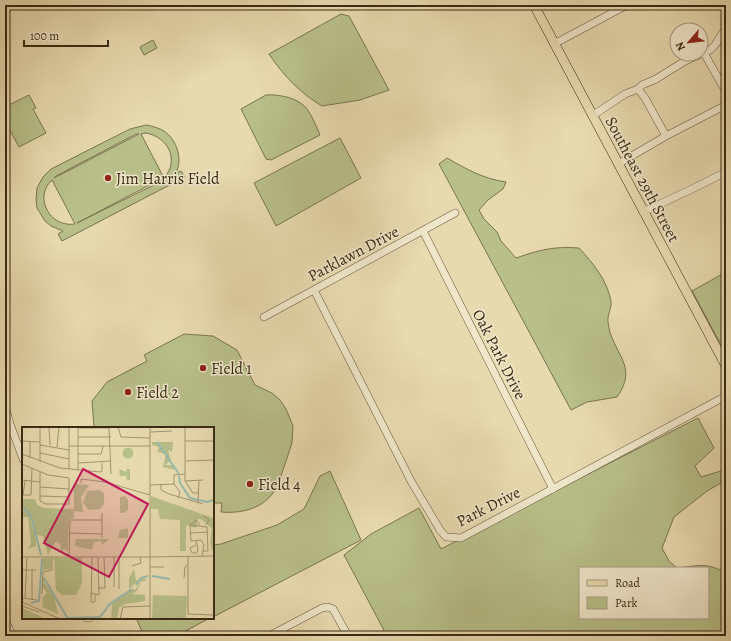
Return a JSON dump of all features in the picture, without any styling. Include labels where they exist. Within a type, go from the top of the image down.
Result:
[{"type":"main road","name":"Southeast 29th Street","points":[[534,5],[726,366]]},
{"type":"street","points":[[554,44],[627,5]]},
{"type":"street","points":[[709,49],[715,45],[726,28]]},
{"type":"street","points":[[592,116],[625,94],[638,89],[642,85],[656,80],[685,62]]},
{"type":"street","points":[[709,62],[726,92]]},
{"type":"street","points":[[638,89],[645,98],[666,136]]},
{"type":"street","points":[[618,164],[666,136],[726,105]]},
{"type":"street","points":[[644,212],[726,172]]},
{"type":"street","name":"Parklawn Drive","points":[[264,317],[455,214]]},
{"type":"street","name":"Oak Park Drive","points":[[423,231],[553,489]]},
{"type":"street","name":"Park Drive","points":[[314,290],[411,481],[440,530],[446,537],[461,538],[726,396]]},
{"type":"street","points":[[5,406],[22,457]]},
{"type":"street","points":[[270,636],[322,608],[328,607],[333,609],[348,636]]},
{"type":"street","points":[[5,619],[12,636]]},
{"type":"green space","points":[[341,14],[349,16],[389,90],[360,100],[322,106],[292,83],[269,54]]},
{"type":"green space","points":[[153,40],[157,48],[144,55],[140,47]]},
{"type":"green space","points":[[29,95],[36,108],[33,109],[46,133],[19,147],[6,123],[8,122],[5,116],[5,107]]},
{"type":"green space","points":[[266,95],[277,95],[294,99],[299,102],[311,115],[320,135],[271,160],[266,159],[241,109]]},
{"type":"green space","name":"Jim Harris Field","points":[[146,125],[160,129],[169,135],[178,150],[179,162],[176,173],[181,171],[185,177],[62,241],[58,234],[63,231],[51,226],[45,221],[37,208],[37,188],[43,177],[51,169],[130,129]],"holes":[[[146,133],[154,135],[166,144],[171,157],[171,164],[169,171],[164,178],[141,134]],[[136,134],[139,134],[54,178]],[[161,179],[158,183],[77,223]],[[52,180],[75,224],[66,224],[58,221],[47,210],[44,202],[44,195]]]},
{"type":"green space","points":[[340,138],[361,178],[276,226],[254,183]]},
{"type":"green space","points":[[447,158],[468,170],[498,181],[506,182],[503,189],[488,200],[479,210],[484,219],[497,232],[501,241],[516,258],[547,249],[579,248],[594,266],[603,279],[609,293],[611,301],[608,319],[610,333],[625,367],[626,376],[617,397],[587,402],[571,410],[439,164]]},
{"type":"green space","points":[[726,272],[726,354],[692,291]]},
{"type":"green space","points":[[184,334],[213,336],[237,350],[255,385],[272,393],[280,400],[286,409],[293,426],[292,443],[278,485],[268,499],[254,508],[238,512],[221,512],[222,503],[214,503],[214,427],[94,427],[92,401],[107,382],[147,361],[144,355]]},
{"type":"green space","points":[[698,418],[714,448],[695,466],[701,477],[721,471],[726,477],[726,480],[707,491],[674,517],[662,548],[669,561],[676,567],[579,567],[579,619],[709,619],[709,567],[688,567],[708,566],[726,573],[726,636],[387,636],[344,555],[371,534],[419,508],[441,549]]},
{"type":"green space","points":[[330,471],[361,540],[214,616],[214,545],[221,544],[277,525],[304,509],[320,476]]},
{"type":"green space","points":[[136,619],[208,619],[176,636],[144,636]]},
{"type":"place","name":"Jim Harris Field","points":[[108,178]]},
{"type":"place","name":"Field 1","points":[[203,368]]},
{"type":"place","name":"Field 2","points":[[128,392]]},
{"type":"place","name":"Field 4","points":[[250,484]]}]
